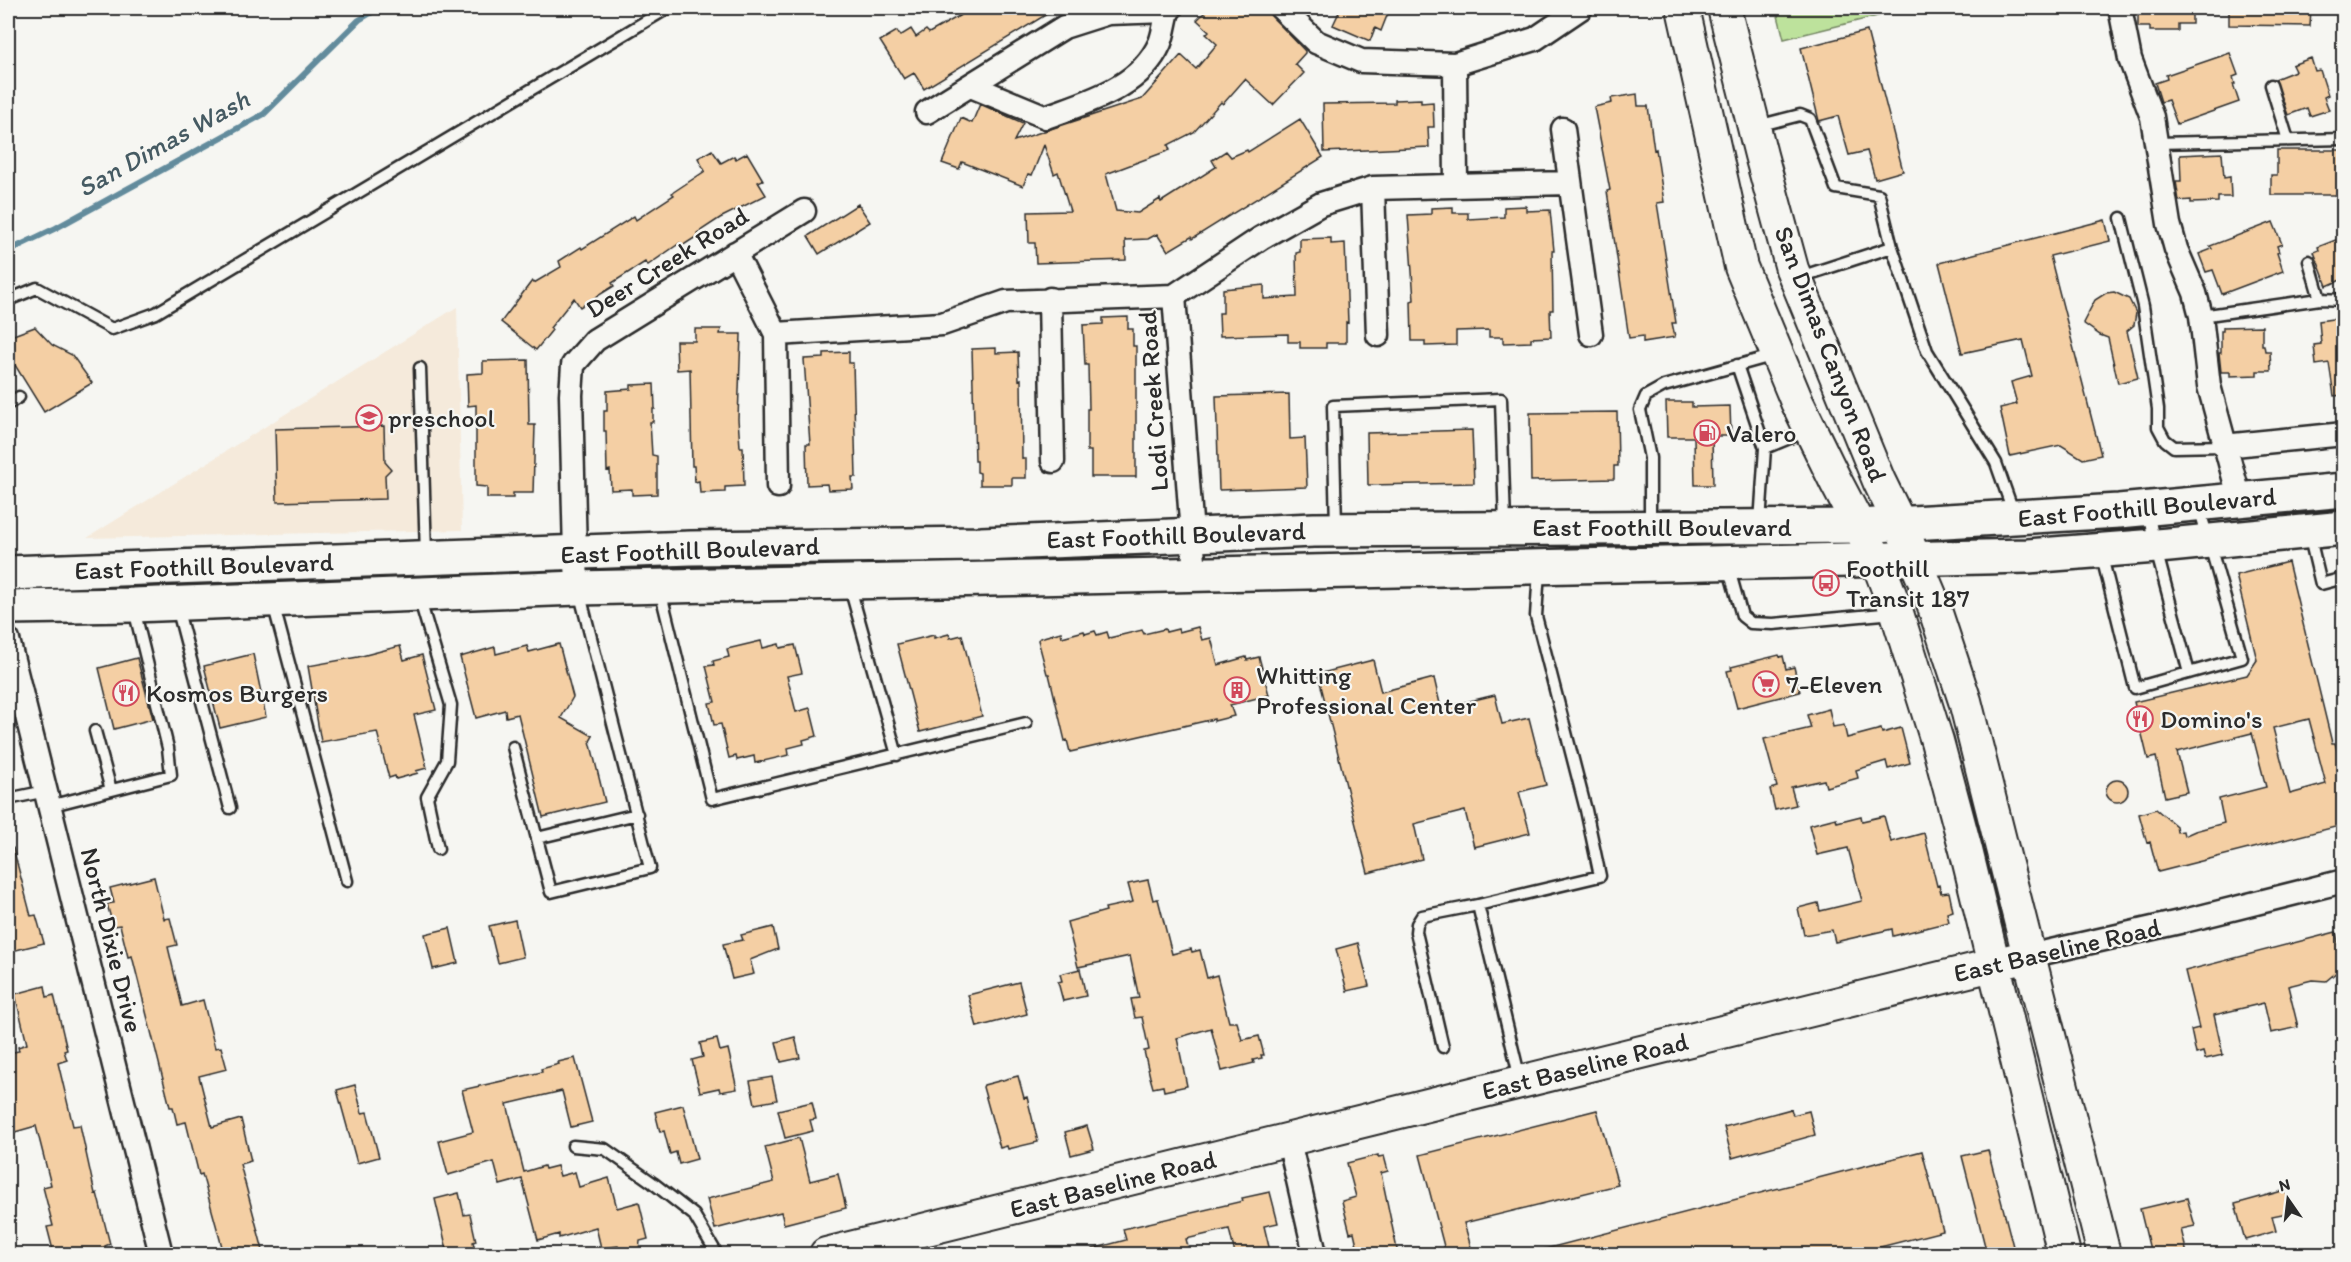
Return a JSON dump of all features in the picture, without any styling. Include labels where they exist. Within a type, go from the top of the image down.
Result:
[{"type":"main road","name":"San Dimas Canyon Road","points":[[1683,8],[1741,267],[1811,430],[1877,560],[1897,613],[1937,741],[2064,1254]]},
{"type":"main road","name":"San Dimas Canyon Road","points":[[1724,8],[1796,279],[1879,481],[1930,595],[1965,701],[2104,1254]]},
{"type":"main road","name":"East Foothill Boulevard","points":[[8,573],[691,548],[981,544],[1191,533],[1860,526],[2015,518],[2343,490]]},
{"type":"main road","name":"East Foothill Boulevard","points":[[8,607],[177,604],[578,588],[2028,556],[2343,528]]},
{"type":"main road","name":"East Baseline Road","points":[[826,1254],[2029,956]]},
{"type":"street","points":[[1281,8],[1316,42],[1361,61],[1455,63],[1535,39],[1581,8]]},
{"type":"street","points":[[2120,8],[2130,59],[2152,117],[2169,224],[2201,315],[2208,386],[2240,500]]},
{"type":"street","points":[[927,112],[1064,27],[1108,13],[1169,9],[1161,41],[1146,66],[1112,92],[1046,117],[971,86]]},
{"type":"street","points":[[1455,63],[1456,185]]},
{"type":"street","points":[[1563,129],[1591,334]]},
{"type":"street","points":[[776,334],[942,324],[1006,302],[1174,296],[1261,238],[1321,204],[1373,188],[1569,183]]},
{"type":"street","points":[[1373,188],[1378,335]]},
{"type":"street","name":"Deer Creek Road","points":[[578,588],[571,395],[573,365],[595,340],[804,211]]},
{"type":"street","points":[[735,253],[776,334],[778,486]]},
{"type":"street","name":"Lodi Creek Road","points":[[1174,296],[1195,574]]},
{"type":"street","points":[[1050,299],[1053,461]]},
{"type":"street","points":[[2224,446],[2343,434]]},
{"type":"street","name":"North Dixie Drive","points":[[8,640],[19,701],[48,799],[161,1254]]},
{"type":"street","name":"East Baseline Road","points":[[2029,956],[2184,921],[2343,881]]},
{"type":"street","points":[[1289,1141],[1315,1254]]},
{"type":"lane","points":[[8,300],[37,288],[112,329],[156,313],[668,8]]},
{"type":"lane","points":[[2271,86],[2288,140]]},
{"type":"lane","points":[[1754,126],[1800,115],[1810,119],[1836,188],[1879,195],[1892,247],[1928,351],[1996,463],[2015,518]]},
{"type":"lane","points":[[2156,143],[2343,139]]},
{"type":"lane","points":[[2121,218],[2143,306],[2158,409],[2158,427],[2166,440],[2174,447],[2224,446]]},
{"type":"lane","points":[[1796,279],[1892,247]]},
{"type":"lane","points":[[2309,261],[2320,299]]},
{"type":"lane","points":[[2201,315],[2320,299],[2343,300]]},
{"type":"lane","points":[[1650,527],[1650,458],[1640,410],[1646,396],[1664,386],[1777,354]]},
{"type":"lane","points":[[1737,365],[1765,448],[1760,526]]},
{"type":"lane","points":[[420,368],[426,559]]},
{"type":"lane","points":[[8,404],[19,397]]},
{"type":"lane","points":[[1336,530],[1334,406],[1501,399],[1505,528]]},
{"type":"lane","points":[[1765,448],[1811,430]]},
{"type":"lane","points":[[2101,550],[2135,688],[2242,658],[2211,541],[2198,503]]},
{"type":"lane","points":[[2148,508],[2155,546],[2189,673]]},
{"type":"lane","points":[[2308,531],[2321,584],[2343,578]]},
{"type":"lane","points":[[1727,563],[1742,616],[1751,623],[1773,624],[1897,613]]},
{"type":"lane","points":[[1443,1047],[1416,932],[1417,924],[1422,916],[1600,876],[1586,810],[1536,616],[1539,567]]},
{"type":"lane","points":[[848,582],[897,754]]},
{"type":"lane","points":[[659,587],[712,799],[1026,723]]},
{"type":"lane","points":[[513,747],[551,892],[650,868],[578,588]]},
{"type":"lane","points":[[418,594],[451,705],[447,762],[427,797],[438,849]]},
{"type":"lane","points":[[272,600],[347,880]]},
{"type":"lane","points":[[177,604],[230,808]]},
{"type":"lane","points":[[8,799],[48,799],[111,790],[171,776],[168,748],[133,605]]},
{"type":"lane","points":[[95,731],[111,790]]},
{"type":"lane","points":[[537,838],[637,814]]},
{"type":"lane","points":[[1478,904],[1521,1082]]},
{"type":"lane","points":[[573,1146],[605,1149],[653,1183],[694,1215],[717,1254]]},
{"type":"shaded area","name":"preschool","points":[[457,307],[462,530],[87,538]]},
{"type":"green space","points":[[1776,8],[1881,8],[1882,15],[1784,39]]},
{"type":"building","points":[[973,8],[1057,8],[924,89],[914,73],[904,79],[880,41],[897,31],[900,36],[911,29],[916,37],[926,30],[929,33]]},
{"type":"building","points":[[1209,8],[1264,8],[1305,51],[1295,64],[1304,73],[1273,105],[1245,79],[1194,132],[1168,145],[1170,150],[1106,174],[1116,211],[1138,213],[1160,199],[1161,202],[1216,167],[1212,160],[1226,151],[1231,157],[1247,150],[1248,152],[1300,119],[1323,157],[1192,239],[1191,237],[1168,251],[1157,234],[1148,239],[1125,240],[1126,260],[1036,263],[1035,243],[1029,243],[1028,212],[1070,211],[1058,172],[1054,174],[1044,145],[1032,175],[1028,174],[1023,186],[962,162],[959,169],[942,163],[961,118],[972,123],[980,104],[1023,123],[1014,141],[1142,99],[1181,55],[1196,69],[1217,44],[1206,34],[1209,31],[1197,20]]},
{"type":"building","points":[[1341,8],[1390,8],[1381,31],[1375,28],[1370,41],[1333,25]]},
{"type":"building","points":[[2138,8],[2192,8],[2192,24],[2178,24],[2178,31],[2150,31],[2150,27],[2138,27]]},
{"type":"building","points":[[2229,8],[2311,8],[2310,26],[2229,25]]},
{"type":"building","points":[[1867,31],[1903,171],[1875,179],[1867,151],[1849,155],[1838,116],[1819,121],[1801,48]]},
{"type":"building","points":[[2230,53],[2238,75],[2233,77],[2235,84],[2233,84],[2239,102],[2177,124],[2168,100],[2161,102],[2155,83],[2167,79],[2166,75]]},
{"type":"building","points":[[2311,58],[2315,71],[2320,70],[2328,95],[2324,97],[2329,110],[2310,116],[2307,108],[2288,115],[2275,79],[2295,71],[2292,65]]},
{"type":"building","points":[[1637,94],[1638,106],[1648,106],[1654,150],[1656,149],[1664,202],[1657,203],[1676,323],[1672,323],[1675,337],[1643,342],[1643,336],[1629,338],[1607,191],[1610,190],[1594,107],[1612,103],[1611,98]]},
{"type":"building","points":[[1421,99],[1421,103],[1433,102],[1434,127],[1428,127],[1429,147],[1324,152],[1323,104],[1395,103],[1395,100]]},
{"type":"building","points":[[712,150],[721,163],[734,156],[736,159],[747,153],[763,180],[758,182],[766,195],[720,218],[697,233],[699,235],[682,246],[680,243],[648,265],[645,262],[612,283],[614,286],[580,307],[574,298],[536,350],[501,322],[532,281],[534,283],[561,267],[559,261],[581,247],[582,249],[634,216],[636,220],[674,195],[672,193],[705,171],[698,158]]},
{"type":"building","points":[[2277,150],[2343,150],[2343,195],[2271,195],[2271,175],[2277,175]]},
{"type":"building","points":[[2222,153],[2224,178],[2230,177],[2231,197],[2218,197],[2218,202],[2179,201],[2176,181],[2181,181],[2180,155]]},
{"type":"building","points":[[858,204],[870,222],[819,254],[808,236]]},
{"type":"building","points":[[1526,206],[1526,211],[1550,210],[1554,251],[1552,251],[1551,337],[1531,338],[1531,342],[1503,343],[1503,337],[1489,337],[1489,330],[1456,331],[1456,345],[1425,346],[1425,341],[1412,341],[1411,301],[1414,300],[1408,215],[1431,214],[1431,208],[1453,207],[1453,213],[1468,213],[1468,219],[1504,217],[1504,207]]},
{"type":"building","points":[[2105,220],[2110,241],[2050,256],[2101,455],[2083,459],[2061,445],[2010,456],[2000,408],[2017,404],[2011,382],[2032,376],[2023,340],[1962,353],[1939,263]]},
{"type":"building","points":[[2273,222],[2282,244],[2277,246],[2279,252],[2277,253],[2283,271],[2222,294],[2213,270],[2206,272],[2199,254],[2212,249],[2210,246]]},
{"type":"building","points":[[2343,237],[2343,279],[2327,286],[2314,252],[2319,250],[2318,247]]},
{"type":"building","points":[[1331,238],[1331,244],[1345,243],[1348,323],[1346,322],[1346,343],[1326,343],[1326,348],[1300,348],[1300,342],[1288,342],[1288,334],[1220,336],[1219,313],[1223,313],[1223,289],[1264,285],[1264,299],[1297,297],[1296,253],[1300,252],[1300,239]]},
{"type":"building","points":[[2114,292],[2129,299],[2136,313],[2134,325],[2127,331],[2138,378],[2118,383],[2108,338],[2083,323],[2095,300],[2106,293]]},
{"type":"building","points":[[1128,317],[1128,329],[1133,329],[1133,346],[1136,346],[1136,477],[1091,477],[1091,451],[1087,451],[1088,365],[1085,365],[1083,325],[1103,324],[1103,318]]},
{"type":"building","points":[[2339,318],[2341,341],[2343,340],[2343,395],[2334,396],[2329,363],[2316,365],[2314,345],[2321,344],[2319,321]]},
{"type":"building","points":[[2262,326],[2262,345],[2265,351],[2270,351],[2271,371],[2257,371],[2257,375],[2230,376],[2230,372],[2221,372],[2219,353],[2221,353],[2223,327]]},
{"type":"building","points":[[35,327],[52,345],[72,355],[92,383],[44,412],[15,365],[8,370],[8,337]]},
{"type":"building","points":[[695,329],[721,329],[720,334],[741,334],[738,419],[740,447],[743,447],[744,486],[725,487],[725,492],[700,493],[699,481],[695,482],[694,466],[692,466],[690,369],[677,370],[676,341],[695,341]]},
{"type":"building","points":[[996,348],[996,353],[1018,352],[1019,380],[1021,379],[1022,459],[1026,459],[1026,478],[1012,478],[1012,485],[980,485],[980,473],[977,472],[977,461],[975,461],[972,349]]},
{"type":"building","points":[[849,352],[849,363],[853,363],[856,477],[852,477],[853,489],[828,490],[827,484],[807,485],[806,444],[810,444],[804,359],[824,358],[824,353]]},
{"type":"building","points":[[528,360],[529,425],[535,425],[533,493],[513,493],[513,498],[487,498],[487,487],[476,486],[476,405],[468,406],[467,374],[483,373],[483,361]]},
{"type":"building","points":[[654,384],[655,409],[653,409],[653,422],[650,422],[652,455],[657,456],[657,494],[632,495],[632,489],[611,490],[610,470],[607,471],[606,431],[604,431],[607,391],[631,389],[631,385]]},
{"type":"building","points":[[1289,394],[1290,439],[1305,438],[1307,487],[1219,490],[1216,396]]},
{"type":"building","points":[[1666,402],[1692,402],[1692,407],[1730,406],[1731,436],[1712,436],[1713,485],[1695,485],[1694,437],[1667,437]]},
{"type":"building","points":[[1617,412],[1618,466],[1614,466],[1614,479],[1531,481],[1530,413]]},
{"type":"building","points":[[384,426],[385,462],[391,469],[385,475],[386,499],[277,502],[275,429]]},
{"type":"building","points":[[1472,430],[1474,483],[1368,485],[1367,433]]},
{"type":"building","points":[[2288,562],[2332,743],[2335,743],[2340,761],[2343,760],[2343,825],[2158,872],[2139,814],[2156,809],[2176,826],[2177,832],[2183,831],[2184,836],[2224,823],[2219,799],[2266,787],[2252,733],[2177,752],[2187,792],[2165,797],[2156,757],[2148,759],[2134,702],[2247,675],[2257,660],[2236,575]],"holes":[[[2309,719],[2326,784],[2290,794],[2273,728]]]},
{"type":"building","name":"Whitting Professional Center","points":[[1198,627],[1202,640],[1211,638],[1218,665],[1246,657],[1247,660],[1259,657],[1269,695],[1230,705],[1234,716],[1070,752],[1038,640],[1040,638],[1061,632],[1062,637],[1084,631],[1085,634],[1095,631],[1097,635],[1107,632],[1109,638],[1142,630],[1144,634],[1165,629],[1166,632],[1178,629],[1179,632]]},
{"type":"building","points":[[949,634],[950,638],[962,635],[982,716],[920,732],[897,644],[934,635],[934,638]]},
{"type":"building","points":[[761,641],[763,648],[779,644],[780,648],[795,645],[802,673],[787,676],[796,712],[810,708],[817,736],[803,740],[804,744],[788,748],[789,755],[755,763],[754,756],[737,760],[736,756],[729,758],[721,724],[714,725],[709,703],[715,702],[706,666],[714,665],[713,661],[729,657],[727,649]]},
{"type":"building","points":[[559,644],[573,697],[561,718],[593,736],[590,741],[605,802],[543,817],[518,714],[506,717],[505,710],[476,718],[460,657],[495,647],[496,654],[527,646],[529,652]]},
{"type":"building","points":[[400,646],[404,660],[422,655],[436,710],[414,715],[427,768],[396,779],[395,776],[389,778],[377,732],[321,742],[308,666],[358,657]]},
{"type":"building","points":[[253,654],[266,717],[220,728],[204,666]]},
{"type":"building","points":[[1779,655],[1783,656],[1786,669],[1794,667],[1800,692],[1737,708],[1727,671],[1732,670],[1731,667]]},
{"type":"building","name":"Kosmos Burgers","points":[[137,658],[153,719],[114,729],[99,668]]},
{"type":"building","points":[[1373,660],[1381,692],[1434,678],[1441,708],[1495,695],[1502,724],[1529,718],[1546,785],[1519,792],[1530,833],[1474,847],[1465,811],[1414,824],[1422,859],[1368,873],[1318,674]]},
{"type":"building","points":[[1829,709],[1833,727],[1844,725],[1847,738],[1881,729],[1882,733],[1901,728],[1910,763],[1888,769],[1886,761],[1856,770],[1858,778],[1826,787],[1824,780],[1791,787],[1796,805],[1775,810],[1770,789],[1777,787],[1764,739],[1811,728],[1807,715]]},
{"type":"building","points":[[2117,780],[2125,783],[2128,791],[2125,799],[2117,802],[2109,799],[2106,791],[2109,783]]},
{"type":"building","points":[[1861,816],[1862,821],[1884,816],[1891,842],[1924,833],[1937,886],[1939,885],[1941,893],[1949,892],[1953,911],[1947,913],[1949,922],[1893,936],[1892,929],[1835,942],[1832,930],[1804,935],[1798,908],[1818,903],[1820,911],[1862,901],[1848,848],[1817,855],[1809,825],[1836,818],[1837,822]]},
{"type":"building","points":[[13,848],[31,916],[36,915],[44,943],[8,952],[8,849]]},
{"type":"building","points":[[154,877],[164,919],[170,918],[177,945],[168,947],[182,1006],[203,1000],[215,1048],[221,1047],[227,1069],[199,1076],[212,1127],[241,1119],[251,1161],[240,1164],[264,1254],[224,1254],[202,1174],[199,1175],[186,1122],[177,1124],[173,1107],[170,1107],[132,956],[128,957],[120,925],[113,926],[107,904],[114,903],[110,888]]},
{"type":"building","points":[[1148,880],[1153,900],[1158,899],[1172,954],[1191,949],[1192,952],[1200,950],[1207,978],[1217,975],[1229,1022],[1237,1022],[1242,1040],[1259,1036],[1264,1055],[1261,1055],[1262,1058],[1253,1060],[1254,1063],[1222,1071],[1211,1028],[1177,1038],[1187,1086],[1164,1091],[1163,1086],[1153,1088],[1144,1051],[1149,1050],[1142,1017],[1135,1018],[1131,999],[1139,998],[1130,956],[1078,967],[1067,922],[1106,911],[1105,908],[1133,902],[1128,884]]},
{"type":"building","points":[[515,920],[523,957],[498,963],[489,926]]},
{"type":"building","points":[[773,927],[778,949],[750,960],[754,974],[732,979],[723,944],[743,940],[741,935]]},
{"type":"building","points":[[450,928],[458,963],[433,969],[425,934]]},
{"type":"building","points":[[2336,932],[2343,970],[2326,981],[2312,980],[2288,986],[2298,1027],[2271,1033],[2264,1003],[2214,1015],[2223,1055],[2205,1059],[2203,1052],[2196,1054],[2191,1030],[2199,1028],[2185,971]]},
{"type":"building","points":[[1358,943],[1369,986],[1347,991],[1336,949]]},
{"type":"building","points":[[1080,969],[1086,996],[1063,1001],[1058,982],[1062,981],[1060,974]]},
{"type":"building","points":[[1019,982],[1027,1014],[977,1027],[968,995]]},
{"type":"building","points":[[45,986],[47,997],[54,995],[67,1050],[64,1051],[67,1060],[58,1063],[73,1126],[80,1125],[95,1194],[97,1193],[110,1244],[105,1246],[107,1254],[54,1254],[47,1227],[53,1226],[43,1187],[51,1185],[36,1126],[8,1134],[8,1115],[13,1114],[8,1093],[8,1053],[19,1051],[18,1047],[27,1044],[15,994]]},
{"type":"building","points":[[795,1037],[800,1058],[781,1062],[776,1042]]},
{"type":"building","points":[[717,1039],[720,1051],[728,1049],[737,1089],[720,1092],[719,1088],[700,1092],[692,1060],[703,1057],[700,1043]]},
{"type":"building","points":[[575,1058],[592,1122],[571,1127],[562,1091],[507,1104],[524,1172],[544,1166],[545,1169],[557,1166],[560,1176],[575,1172],[579,1187],[609,1178],[617,1208],[639,1202],[648,1239],[640,1241],[639,1252],[620,1254],[618,1246],[601,1248],[596,1227],[559,1238],[559,1234],[538,1240],[522,1179],[500,1185],[494,1162],[448,1175],[439,1141],[473,1132],[462,1090],[542,1072],[541,1069]]},
{"type":"building","points":[[1018,1076],[1024,1098],[1027,1097],[1038,1142],[1008,1149],[1007,1146],[1000,1148],[983,1087]]},
{"type":"building","points":[[772,1077],[777,1100],[755,1104],[750,1081]]},
{"type":"building","points":[[355,1085],[362,1113],[367,1112],[379,1157],[357,1163],[337,1090]]},
{"type":"building","points":[[812,1102],[816,1119],[810,1120],[813,1131],[785,1138],[778,1110]]},
{"type":"building","points":[[683,1105],[697,1159],[679,1164],[676,1152],[670,1154],[664,1131],[660,1132],[655,1112]]},
{"type":"building","points":[[1791,1109],[1793,1115],[1809,1111],[1815,1135],[1732,1158],[1724,1127]]},
{"type":"building","points":[[1597,1110],[1618,1185],[1464,1223],[1473,1254],[1446,1254],[1420,1155]]},
{"type":"building","points":[[1087,1126],[1094,1149],[1071,1155],[1065,1132]]},
{"type":"building","points":[[799,1138],[810,1181],[838,1174],[846,1208],[784,1224],[781,1212],[715,1229],[707,1199],[774,1182],[765,1147]]},
{"type":"building","points":[[1988,1150],[2015,1254],[1987,1254],[1962,1156]]},
{"type":"building","points":[[1922,1151],[1943,1231],[1853,1254],[1546,1254],[1545,1249]]},
{"type":"building","points":[[1378,1155],[1378,1157],[1384,1156],[1388,1171],[1381,1173],[1398,1254],[1359,1254],[1354,1232],[1350,1233],[1342,1201],[1356,1197],[1347,1163]]},
{"type":"building","points":[[2286,1190],[2292,1212],[2272,1216],[2276,1231],[2245,1240],[2235,1204]]},
{"type":"building","points":[[1270,1192],[1278,1223],[1264,1226],[1270,1251],[1235,1254],[1229,1229],[1186,1239],[1190,1254],[1093,1254],[1092,1249],[1126,1240],[1123,1229],[1243,1201],[1242,1198]]},
{"type":"building","points":[[459,1193],[464,1215],[470,1214],[476,1241],[473,1242],[476,1254],[448,1254],[435,1199]]},
{"type":"building","points":[[2187,1198],[2195,1226],[2181,1229],[2187,1254],[2151,1254],[2140,1209]]},
{"type":"waterway","name":"San Dimas Wash","points":[[8,251],[56,228],[264,114],[359,20],[379,8]]},
{"type":"place","name":"preschool","points":[[369,418]]},
{"type":"place","name":"Valero","points":[[1707,433]]},
{"type":"place","name":"Foothill Transit 187","points":[[1826,583]]},
{"type":"place","name":"7-Eleven","points":[[1766,684]]},
{"type":"place","name":"Whitting Professional Center","points":[[1237,690]]},
{"type":"place","name":"Kosmos Burgers","points":[[126,693]]},
{"type":"place","name":"Domino's","points":[[2140,719]]}]
